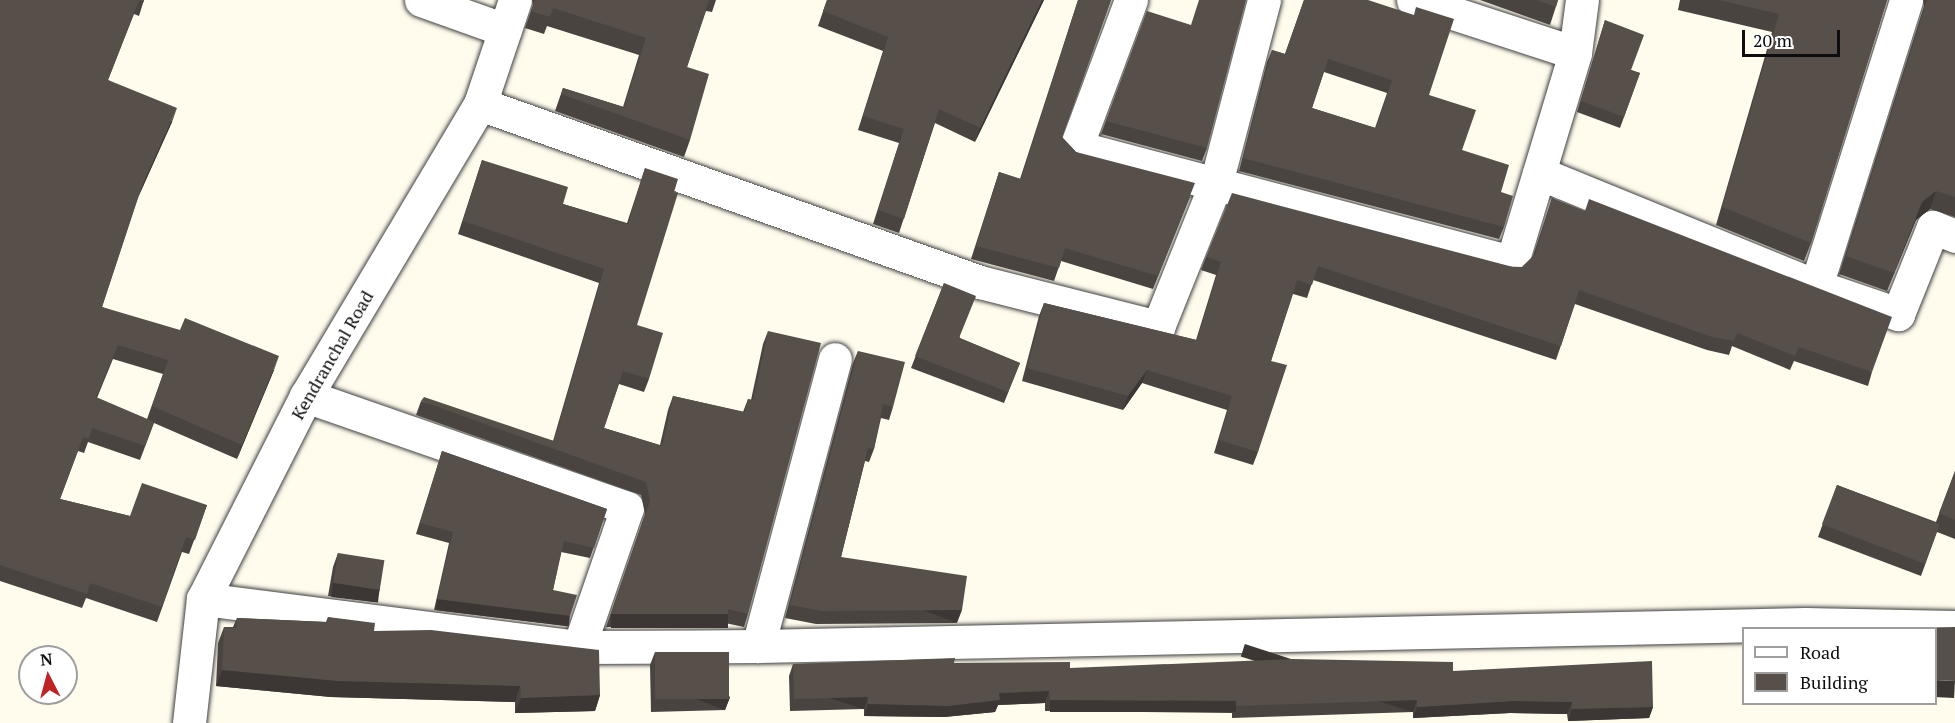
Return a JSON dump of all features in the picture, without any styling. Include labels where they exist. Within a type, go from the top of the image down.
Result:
[{"type":"street","points":[[421,0],[510,15]]},
{"type":"street","points":[[1131,0],[1076,147],[1512,262],[1575,53],[1582,0]]},
{"type":"street","points":[[480,104],[980,282],[1158,327],[1216,183],[1264,0]]},
{"type":"street","points":[[1413,0],[1575,53]]},
{"type":"street","points":[[1816,286],[1906,0]]},
{"type":"street","name":"Kendranchal Road","points":[[189,723],[203,599],[306,396],[480,104],[510,15]]},
{"type":"street","points":[[1539,173],[1816,286],[1898,314],[1933,227],[1955,236]]},
{"type":"street","points":[[758,646],[835,359]]},
{"type":"street","points":[[306,396],[627,508],[579,647]]},
{"type":"street","points":[[203,599],[579,647],[758,646],[1793,624],[1955,627]]},
{"type":"building","points":[[0,0],[139,0],[108,80],[177,108],[142,186],[102,307],[180,330],[185,318],[279,356],[242,445],[152,406],[168,360],[118,345],[96,397],[154,422],[145,446],[92,428],[89,439],[83,437],[60,499],[130,516],[142,483],[207,505],[195,540],[186,537],[162,607],[90,583],[87,594],[0,565]]},
{"type":"building","points":[[535,0],[709,0],[687,67],[709,74],[690,140],[561,94],[563,88],[624,107],[646,38],[553,8],[550,17],[531,11]]},
{"type":"building","points":[[827,0],[1042,0],[980,128],[939,109],[904,219],[878,210],[904,129],[863,116],[888,37],[823,11]]},
{"type":"building","points":[[1078,0],[1111,0],[1062,137],[1076,152],[1195,183],[1158,276],[1065,248],[1059,268],[976,246],[999,172],[1021,179]]},
{"type":"building","points":[[1199,0],[1246,0],[1207,148],[1106,121],[1147,11],[1191,25]]},
{"type":"building","points":[[1304,0],[1368,0],[1414,15],[1416,7],[1454,19],[1429,95],[1476,110],[1462,150],[1509,165],[1501,192],[1513,196],[1504,227],[1243,158],[1272,50],[1285,54]],"holes":[[[1328,59],[1392,80],[1376,128],[1312,108]]]},
{"type":"building","points":[[1537,0],[1558,0],[1556,7]]},
{"type":"building","points":[[1719,0],[1887,0],[1811,243],[1722,207],[1779,14]]},
{"type":"building","points":[[1927,0],[1955,0],[1955,197],[1936,191],[1922,202],[1894,273],[1846,256]]},
{"type":"building","points":[[1605,20],[1644,35],[1631,70],[1640,73],[1624,117],[1581,101]]},
{"type":"building","points":[[482,160],[568,187],[563,204],[628,224],[645,168],[678,179],[674,192],[678,193],[637,325],[663,333],[649,379],[623,371],[604,428],[662,446],[673,396],[745,412],[748,399],[753,400],[768,331],[821,343],[748,614],[728,609],[728,614],[611,614],[650,501],[646,482],[421,401],[424,397],[554,441],[604,269],[463,221]]},
{"type":"building","points":[[1232,193],[1513,267],[1522,267],[1535,255],[1552,198],[1585,211],[1589,199],[1892,317],[1872,372],[1799,347],[1795,356],[1737,333],[1734,341],[1712,337],[1579,290],[1561,346],[1318,266],[1312,285],[1297,280],[1271,361],[1287,365],[1258,452],[1219,440],[1232,396],[1147,370],[1128,396],[1027,368],[1044,303],[1197,340],[1221,262],[1206,257]]},
{"type":"building","points":[[944,283],[976,296],[959,338],[1020,363],[1008,392],[915,356]]},
{"type":"building","points":[[858,351],[905,362],[893,407],[883,404],[874,449],[868,448],[841,557],[967,576],[962,610],[821,611],[790,605]]},
{"type":"building","points":[[442,451],[607,509],[594,548],[564,541],[553,590],[577,595],[570,616],[437,599],[453,532],[420,523]]},
{"type":"building","points":[[1955,471],[1955,520],[1939,513]]},
{"type":"building","points":[[1837,485],[1940,524],[1925,564],[1822,524]]},
{"type":"building","points":[[338,553],[384,560],[380,590],[333,583]]},
{"type":"building","points":[[328,617],[375,623],[374,631],[431,630],[599,650],[600,695],[521,698],[520,686],[337,681],[222,670],[224,627],[236,628],[237,618],[327,622]]},
{"type":"building","points":[[1937,627],[1955,627],[1955,681],[1937,680]]},
{"type":"building","points":[[655,652],[729,652],[729,699],[655,699]]},
{"type":"building","points":[[955,658],[954,663],[1070,662],[1070,668],[1292,659],[1453,662],[1453,671],[1652,661],[1653,707],[1572,709],[1572,702],[1514,701],[1417,707],[1417,700],[1236,706],[1236,701],[1050,700],[1049,691],[999,693],[1000,700],[948,706],[868,704],[868,697],[794,699],[793,664]]}]
